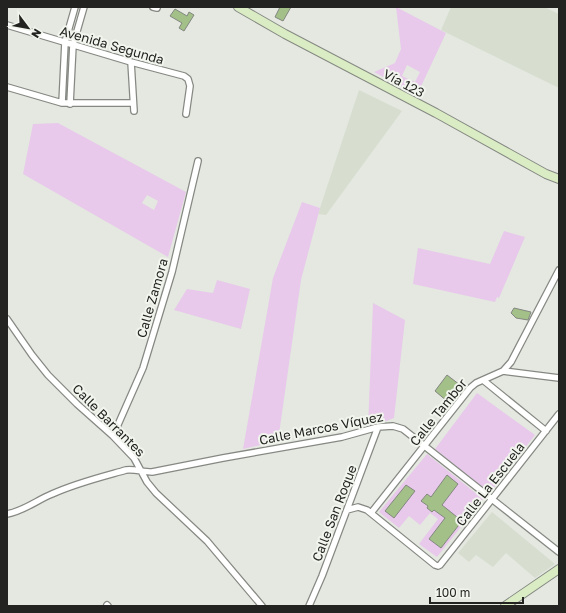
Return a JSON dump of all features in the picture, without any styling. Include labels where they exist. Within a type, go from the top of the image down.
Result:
[{"type":"main road","name":"Vía 123","points":[[238,7],[546,174],[558,179]]},
{"type":"main road","points":[[505,606],[559,570]]},
{"type":"street","points":[[62,103],[65,42],[75,7]]},
{"type":"street","points":[[70,104],[74,45],[84,7]]},
{"type":"street","name":"Avenida Segunda","points":[[7,25],[130,62],[184,76],[188,79],[190,86],[186,114]]},
{"type":"street","points":[[130,62],[134,111]]},
{"type":"street","points":[[7,87],[62,103],[133,103]]},
{"type":"street","name":"Calle Zamora","points":[[113,436],[145,361],[172,272],[198,161]]},
{"type":"street","name":"Calle Tambor","points":[[371,513],[470,388],[476,383],[503,371],[511,362],[521,346],[559,270]]},
{"type":"street","name":"Calle Barrantes","points":[[7,318],[32,355],[48,375],[77,404],[113,436],[134,458],[156,493],[212,547],[262,606]]},
{"type":"street","points":[[503,371],[559,378]]},
{"type":"street","points":[[484,380],[546,430]]},
{"type":"street","name":"Calle La Escuela","points":[[371,513],[435,565],[440,565],[559,414]]},
{"type":"street","name":"Calle Marcos Víquez","points":[[7,514],[15,512],[46,496],[84,481],[126,470],[152,472],[342,437],[378,427],[393,426],[398,427],[424,446],[559,552]]},
{"type":"street","name":"Calle San Roque","points":[[309,606],[378,427]]},
{"type":"street","points":[[347,510],[358,508],[367,510],[371,513]]},
{"type":"shaded area","points":[[396,7],[446,33],[417,95],[374,72],[395,63],[401,49]],"holes":[[[407,65],[420,72],[415,82],[402,76]]]},
{"type":"shaded area","points":[[451,7],[544,7],[559,14],[559,88],[441,30]]},
{"type":"shaded area","points":[[359,90],[402,111],[326,215],[318,214]]},
{"type":"shaded area","points":[[58,123],[186,192],[168,257],[23,174],[33,124]],"holes":[[[147,195],[158,201],[154,210],[142,203]]]},
{"type":"shaded area","points":[[302,202],[320,208],[301,280],[278,441],[243,449],[273,278]]},
{"type":"shaded area","points":[[504,231],[525,237],[499,298],[497,297],[495,302],[413,284],[418,248],[490,264]]},
{"type":"shaded area","points":[[217,280],[250,289],[241,329],[174,310],[187,289],[213,293]]},
{"type":"shaded area","points":[[373,303],[405,320],[394,418],[368,428]]},
{"type":"shaded area","points":[[477,393],[535,435],[490,493],[435,449]]},
{"type":"shaded area","points":[[427,454],[483,499],[437,557],[419,544],[438,519],[430,513],[420,525],[409,516],[399,528],[379,512]],"holes":[[[447,475],[458,484],[442,505],[440,514],[434,510],[432,512],[422,501],[427,494],[431,497]],[[462,521],[441,548],[429,539]]]},
{"type":"shaded area","points":[[492,512],[555,564],[535,578],[506,553],[493,567],[476,555],[469,562],[458,553]]},
{"type":"building","points":[[280,7],[291,7],[283,21],[275,17]]},
{"type":"building","points":[[175,9],[187,16],[189,12],[194,15],[184,31],[179,28],[182,23],[170,16]]},
{"type":"building","points":[[514,308],[531,312],[528,320],[516,318],[511,313]]},
{"type":"building","points":[[447,375],[460,385],[457,389],[459,390],[448,402],[435,391]]},
{"type":"building","points":[[447,475],[458,484],[442,505],[462,521],[441,548],[429,539],[445,518],[434,510],[432,512],[427,508],[428,506],[421,501],[427,494],[431,497]]},
{"type":"building","points":[[406,485],[415,491],[394,518],[385,511]]}]
